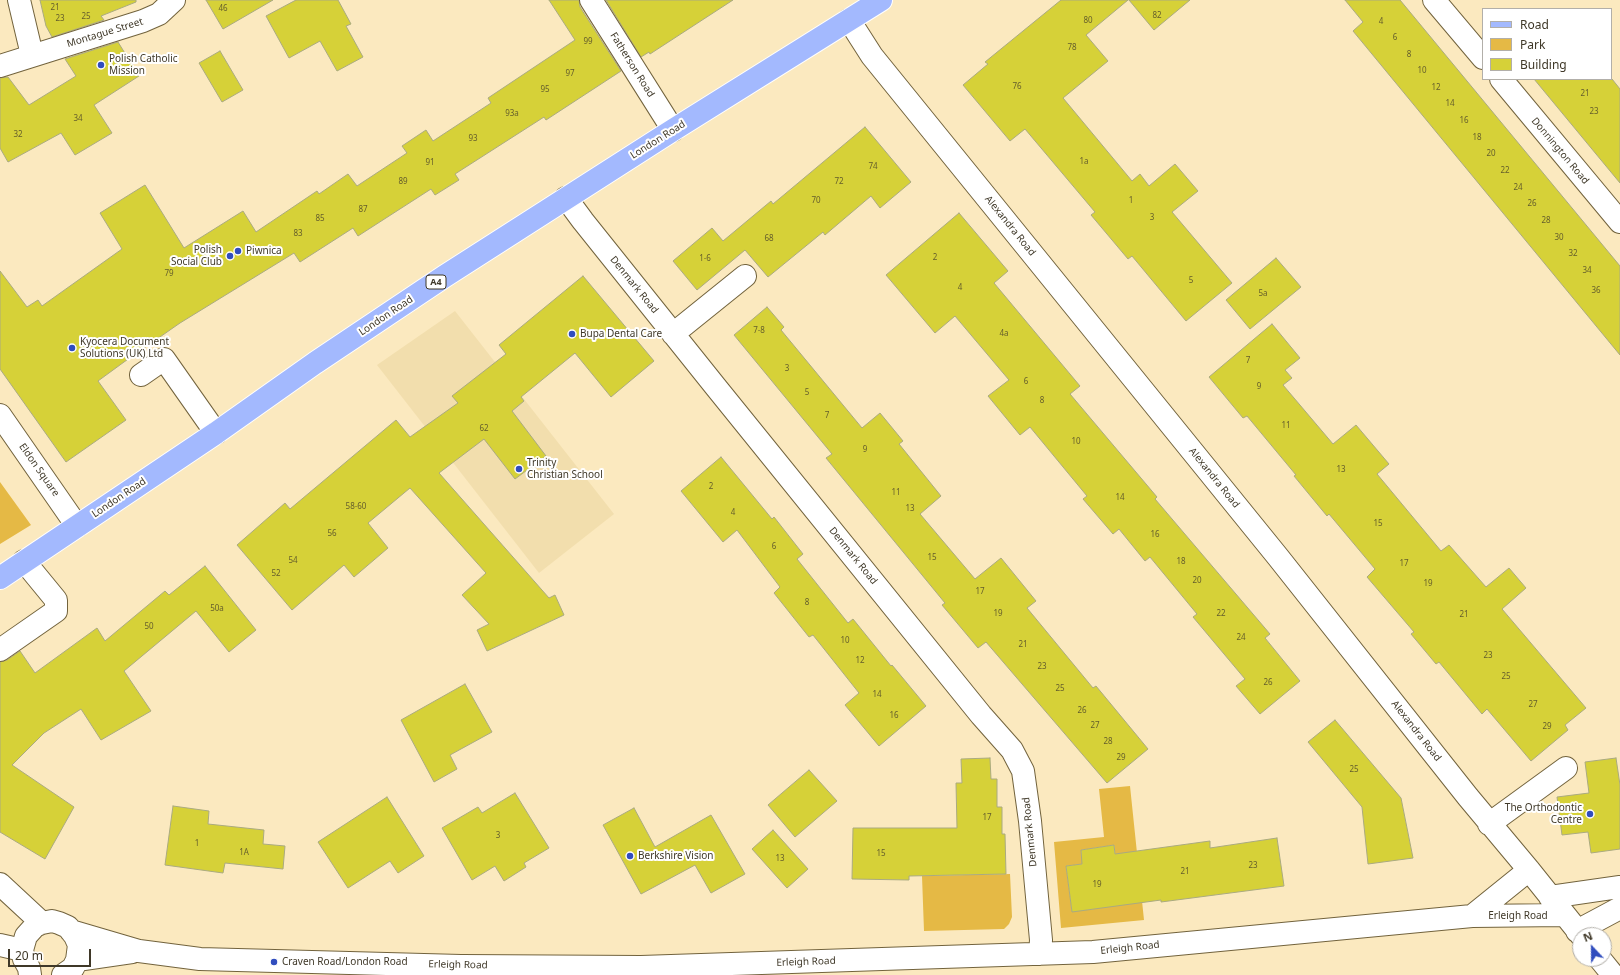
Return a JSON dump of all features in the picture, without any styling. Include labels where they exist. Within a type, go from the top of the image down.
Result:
[{"type":"main road","name":"London Road","points":[[0,578],[216,433],[315,363],[445,276],[673,130],[881,0]]},
{"type":"street","points":[[19,0],[32,55]]},
{"type":"street","name":"Montague Street","points":[[0,66],[143,21],[159,14],[174,0]]},
{"type":"street","name":"Fatherson Road","points":[[591,0],[673,130]]},
{"type":"street","points":[[1434,0],[1482,57]]},
{"type":"street","name":"Alexandra Road","points":[[849,20],[872,56],[1278,557],[1490,824],[1574,927]]},
{"type":"street","name":"Donnington Road","points":[[1501,80],[1620,222]]},
{"type":"street","name":"Denmark Road","points":[[566,198],[673,334],[971,703],[1012,750],[1023,770],[1030,821],[1041,940],[1040,954]]},
{"type":"street","points":[[673,334],[745,276]]},
{"type":"street","points":[[141,375],[164,359],[216,433]]},
{"type":"street","name":"Eldon Square","points":[[0,415],[77,526]]},
{"type":"street","points":[[0,650],[56,611],[56,600],[24,561]]},
{"type":"street","points":[[1490,824],[1566,768]]},
{"type":"street","name":"Erleigh Road","points":[[1472,916],[1529,870]]},
{"type":"street","points":[[0,884],[42,923],[35,926],[26,936],[30,967]]},
{"type":"street","name":"Erleigh Road","points":[[1550,897],[1620,887]]},
{"type":"street","name":"Erleigh Road","points":[[42,923],[59,923],[68,927],[71,932],[139,951],[200,959],[461,966],[633,967],[1101,951],[1472,916],[1574,927],[1620,908]]},
{"type":"street","points":[[68,971],[79,945],[75,936],[71,932]]},
{"type":"street","points":[[0,945],[30,967]]},
{"type":"street","name":"Erleigh Road","points":[[68,971],[139,951]]},
{"type":"street","points":[[1606,967],[1613,975]]},
{"type":"shaded area","name":"Trinity Christian School","points":[[455,311],[614,514],[539,573],[377,365]]},
{"type":"green space","points":[[0,482],[31,525],[0,544]]},
{"type":"green space","points":[[1130,786],[1144,920],[1061,928],[1054,842],[1104,837],[1099,789]],"holes":[[[1114,845],[1116,860],[1094,909],[1072,911],[1066,866],[1083,864],[1081,850]]]},
{"type":"green space","points":[[1010,874],[1012,917],[1009,924],[1004,929],[924,931],[922,876]]},
{"type":"building","points":[[40,0],[136,0],[136,2],[101,16],[104,20],[52,37],[46,26]]},
{"type":"building","points":[[206,0],[273,0],[223,29]]},
{"type":"building","points":[[296,0],[338,0],[351,24],[346,26],[363,57],[337,71],[320,41],[289,58],[266,16]]},
{"type":"building","points":[[549,0],[579,0],[580,7],[621,71],[546,120],[544,117],[455,174],[459,180],[435,195],[431,189],[358,236],[353,228],[300,262],[294,253],[180,323],[124,362],[98,381],[126,420],[66,462],[0,369],[0,271],[27,307],[38,300],[42,306],[122,249],[100,213],[145,185],[184,248],[243,211],[256,232],[317,191],[319,194],[348,174],[357,186],[407,153],[402,146],[426,130],[433,141],[491,103],[488,98],[575,40]]},
{"type":"building","points":[[606,0],[733,0],[650,54],[649,52],[641,57]]},
{"type":"building","points":[[1061,0],[1128,0],[1086,35],[1108,61],[1063,98],[1132,181],[1140,174],[1149,186],[1175,164],[1198,191],[1172,212],[1232,283],[1186,321],[1132,256],[1128,259],[1091,215],[1095,212],[1025,129],[1010,141],[963,85],[988,64],[985,62]]},
{"type":"building","points":[[1129,0],[1190,0],[1154,30]]},
{"type":"building","points":[[1345,0],[1400,0],[1620,266],[1620,355],[1353,31],[1363,22]]},
{"type":"building","points":[[118,42],[139,76],[94,105],[112,133],[75,155],[61,133],[8,162],[0,148],[0,78],[8,77],[29,105],[76,76],[65,59]]},
{"type":"building","points":[[220,51],[243,90],[222,102],[199,63]]},
{"type":"building","points":[[1612,79],[1620,89],[1620,183],[1535,80]]},
{"type":"building","points":[[865,127],[911,182],[880,208],[871,196],[825,235],[823,232],[768,277],[745,250],[697,290],[673,261],[712,228],[723,241],[771,201],[773,204]]},
{"type":"building","points":[[959,213],[1008,271],[994,283],[1080,386],[1070,394],[1157,497],[1155,499],[1270,634],[1265,638],[1300,681],[1260,714],[1236,686],[1245,679],[1193,617],[1197,614],[1150,557],[1145,561],[1119,529],[1113,534],[1083,499],[1087,496],[1030,427],[1020,435],[988,396],[1009,380],[955,316],[935,333],[886,275]]},
{"type":"building","points":[[1276,258],[1301,287],[1250,329],[1226,300]]},
{"type":"building","points":[[583,276],[654,361],[611,397],[575,353],[521,397],[524,401],[512,411],[546,456],[515,479],[484,439],[439,473],[549,598],[555,595],[564,615],[487,651],[477,630],[489,624],[462,595],[486,573],[410,488],[368,523],[388,548],[354,577],[344,565],[292,610],[237,545],[285,503],[290,509],[396,420],[410,437],[458,403],[452,396],[506,354],[499,345]]},
{"type":"building","points":[[767,307],[784,327],[781,330],[862,428],[880,413],[903,441],[899,444],[941,496],[920,514],[975,579],[1001,558],[1036,601],[1027,608],[1093,688],[1096,686],[1148,749],[1107,783],[986,642],[978,648],[942,605],[945,603],[826,458],[832,454],[734,335]]},
{"type":"building","points":[[1272,324],[1300,358],[1285,370],[1292,378],[1283,385],[1333,444],[1356,425],[1389,464],[1377,474],[1441,551],[1449,545],[1486,587],[1509,568],[1526,588],[1502,609],[1586,708],[1565,725],[1568,730],[1531,761],[1487,709],[1482,714],[1439,662],[1436,664],[1411,634],[1414,632],[1367,577],[1375,569],[1329,514],[1327,516],[1294,476],[1296,475],[1247,416],[1243,418],[1209,377]]},
{"type":"building","points":[[721,457],[772,519],[774,517],[803,554],[797,559],[848,623],[853,619],[926,706],[879,746],[845,705],[859,693],[813,635],[809,637],[774,593],[780,587],[737,530],[723,542],[681,491]]},
{"type":"building","points":[[205,566],[256,630],[229,652],[196,611],[124,671],[151,711],[101,740],[81,709],[44,733],[12,765],[74,807],[45,859],[0,832],[0,662],[7,660],[20,651],[35,673],[97,628],[105,641],[165,591],[169,595]]},
{"type":"building","points":[[465,684],[492,732],[450,755],[457,769],[434,782],[401,720]]},
{"type":"building","points":[[1335,720],[1401,798],[1413,858],[1368,864],[1362,807],[1308,742]]},
{"type":"building","points":[[990,758],[991,779],[997,779],[997,807],[1002,807],[1002,834],[1005,834],[1006,874],[909,876],[909,880],[852,879],[853,828],[957,828],[956,783],[962,783],[961,759]]},
{"type":"building","name":"The Orthodontic Centre","points":[[1616,758],[1620,785],[1620,849],[1591,853],[1588,832],[1562,835],[1557,797],[1589,793],[1585,762]]},
{"type":"building","points":[[809,770],[837,801],[795,837],[768,805]]},
{"type":"building","points":[[515,793],[549,848],[524,863],[526,867],[504,881],[495,866],[472,880],[442,828],[478,807],[482,813]]},
{"type":"building","points":[[387,797],[424,856],[398,873],[390,861],[348,888],[318,842]]},
{"type":"building","points":[[173,806],[209,811],[208,824],[264,830],[263,844],[285,846],[283,869],[225,863],[223,873],[165,865]]},
{"type":"building","points":[[634,808],[655,847],[711,815],[745,874],[711,893],[695,865],[641,894],[603,825]]},
{"type":"building","points":[[773,830],[808,869],[787,888],[752,849]]},
{"type":"building","points":[[1277,838],[1284,886],[1072,912],[1066,866],[1082,864],[1081,850],[1114,845],[1115,854],[1210,841],[1210,848]]},
{"type":"place","name":"Polish Catholic Mission","points":[[101,65]]},
{"type":"place","name":"Piwnica","points":[[238,251]]},
{"type":"place","name":"Polish Social Club","points":[[230,256]]},
{"type":"place","name":"Bupa Dental Care","points":[[572,334]]},
{"type":"place","name":"Kyocera Document Solutions (UK) Ltd","points":[[72,348]]},
{"type":"place","name":"Trinity Christian School","points":[[519,469]]},
{"type":"place","name":"The Orthodontic Centre","points":[[1590,814]]},
{"type":"place","name":"Berkshire Vision","points":[[630,856]]},
{"type":"place","name":"Craven Road/London Road","points":[[274,962]]}]
